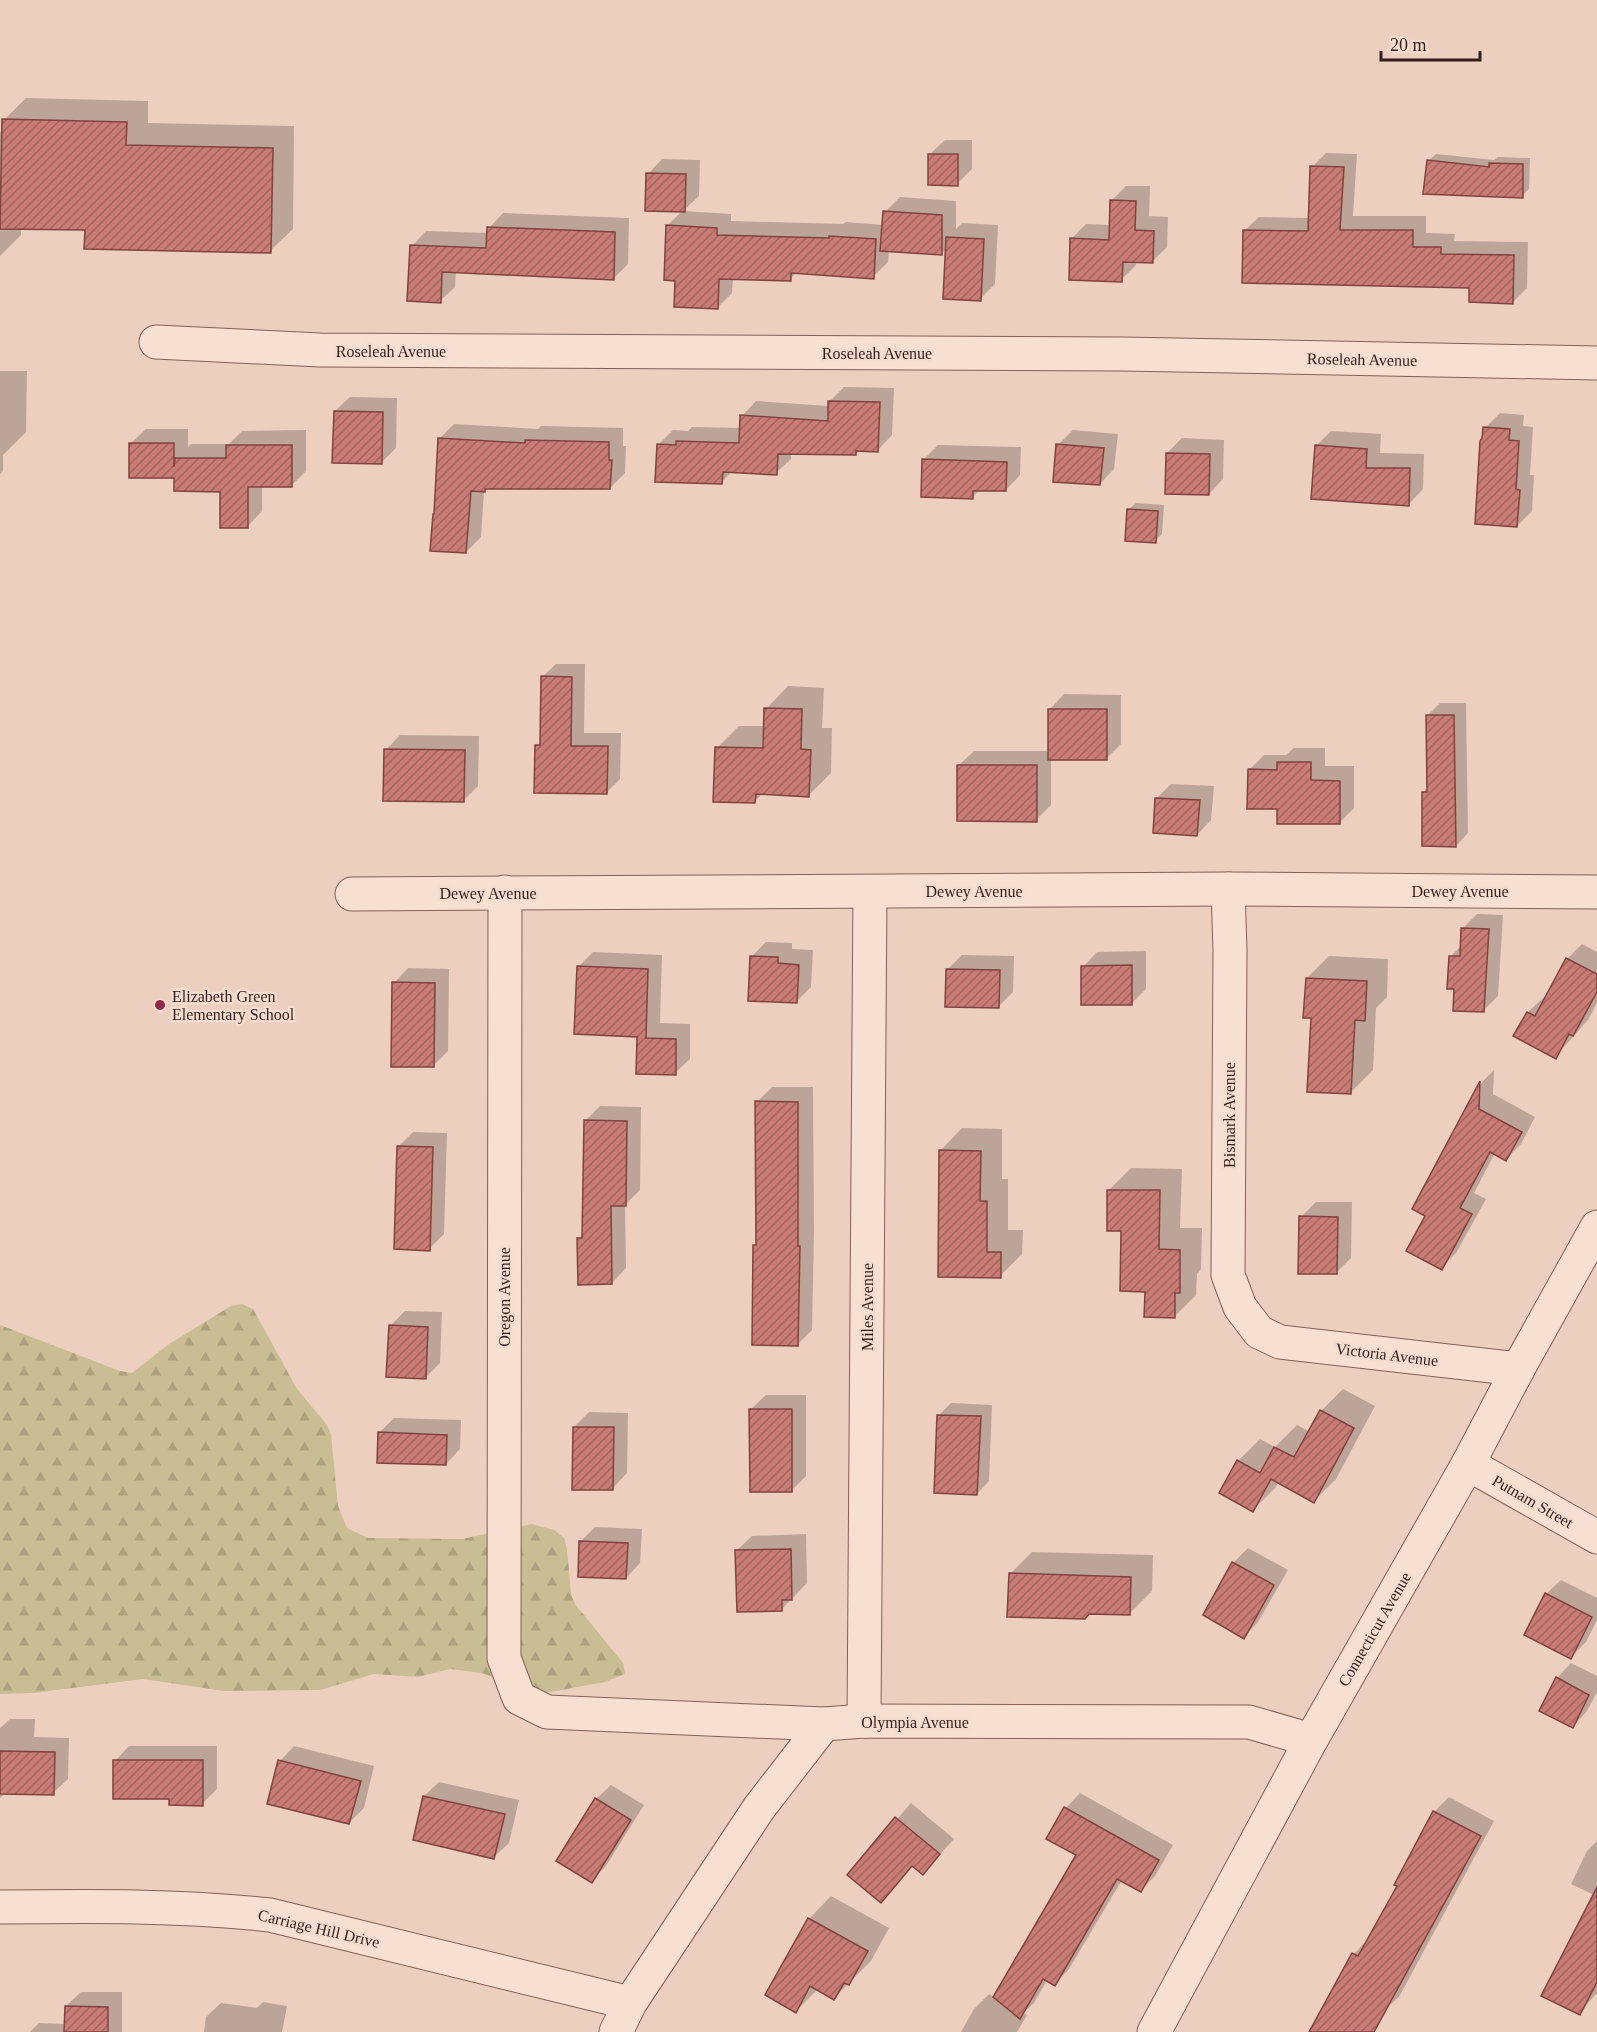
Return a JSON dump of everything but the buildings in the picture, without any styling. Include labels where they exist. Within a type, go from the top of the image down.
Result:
[{"type":"street","name":"Roseleah Avenue","points":[[156,342],[320,350],[1122,354],[1597,363]]},
{"type":"street","name":"Dewey Avenue","points":[[352,894],[1228,889],[1597,892]]},
{"type":"street","name":"Bismark Avenue","points":[[1228,889],[1230,962],[1228,1275],[1240,1307],[1259,1332]]},
{"type":"street","name":"Oregon Avenue","points":[[505,892],[504,1658],[519,1698]]},
{"type":"street","name":"Miles Avenue","points":[[864,1721],[870,892]]},
{"type":"street","name":"Connecticut Avenue","points":[[1154,2032],[1311,1740],[1468,1464],[1597,1227]]},
{"type":"street","name":"Victoria Avenue","points":[[1259,1332],[1280,1342],[1518,1369]]},
{"type":"street","name":"Putnam Street","points":[[1468,1464],[1597,1537]]},
{"type":"street","name":"Olympia Avenue","points":[[519,1698],[547,1712],[824,1724],[864,1721],[1249,1722],[1311,1740]]},
{"type":"street","points":[[616,2032],[630,2003],[759,1808],[824,1724]]},
{"type":"street","name":"Carriage Hill Drive","points":[[0,1907],[209,1908],[270,1915],[630,2003]]},
{"type":"green space","points":[[242,1304],[253,1309],[297,1389],[327,1425],[331,1435],[338,1506],[347,1528],[368,1538],[462,1539],[532,1524],[554,1530],[564,1538],[571,1594],[575,1604],[623,1663],[625,1674],[605,1682],[539,1694],[482,1673],[450,1669],[418,1677],[374,1674],[320,1690],[224,1691],[143,1679],[33,1693],[0,1694],[0,1325],[120,1371],[132,1373],[169,1344],[231,1306]]},
{"type":"place","name":"Elizabeth Green Elementary School","points":[[160,1005]]}]
